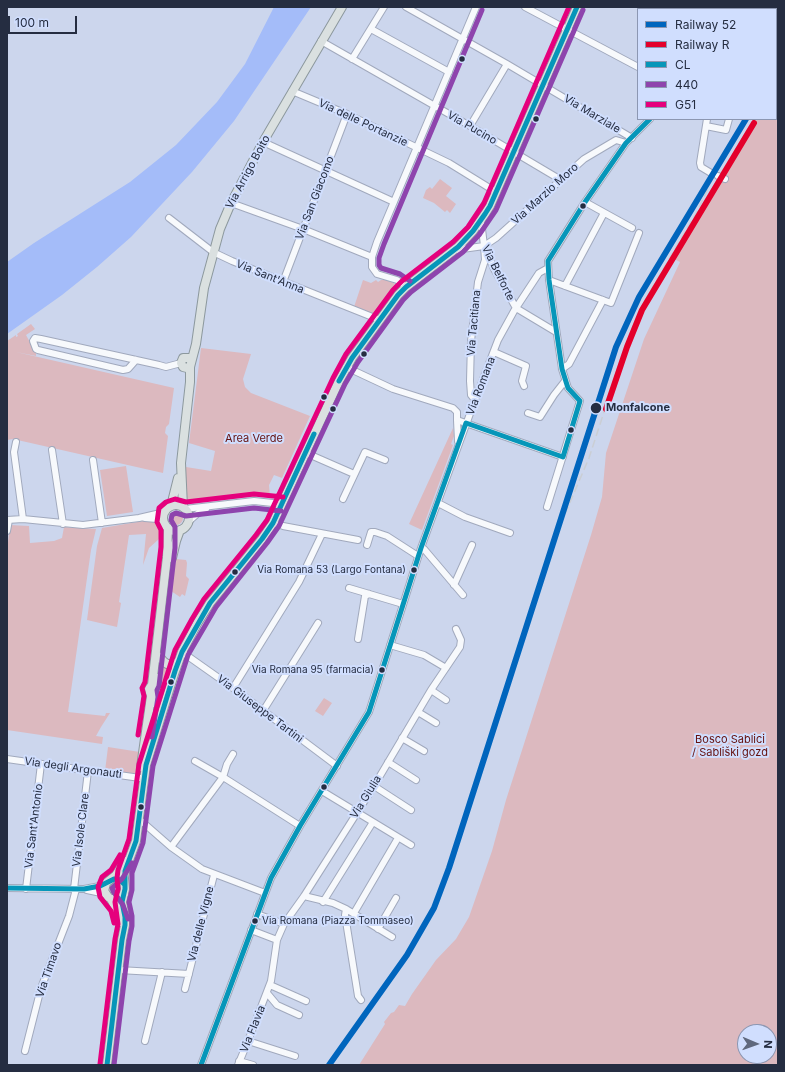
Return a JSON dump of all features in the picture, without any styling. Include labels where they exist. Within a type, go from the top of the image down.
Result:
[{"type":"main road","name":"Via Arrigo Boito","points":[[154,690],[160,657],[173,550],[180,530],[185,527],[188,522],[188,514],[184,508],[181,463],[186,421],[186,364],[196,344],[204,288],[213,252],[220,229],[231,203],[263,142],[342,7]]},
{"type":"main road","points":[[122,940],[120,918],[105,887],[116,875],[125,861],[130,846],[140,778],[182,652],[210,603],[262,539],[273,523],[346,367],[398,295],[406,287],[454,250],[471,234],[482,220],[490,206],[577,7]]},
{"type":"main road","name":"Via Arrigo Boito","points":[[144,765],[154,690],[167,557],[166,526],[163,518],[168,509],[181,463]]},
{"type":"main road","points":[[168,509],[176,506],[184,508]]},
{"type":"main road","points":[[166,526],[175,531],[180,530]]},
{"type":"main road","points":[[160,657],[162,661],[167,664],[178,662]]},
{"type":"main road","points":[[154,690],[169,690]]},
{"type":"main road","points":[[108,1064],[118,970],[125,925],[122,902],[126,889],[124,884],[125,871],[136,841],[144,765]]},
{"type":"main road","points":[[109,881],[117,879],[124,884]]},
{"type":"main road","points":[[109,897],[119,899],[124,894]]},
{"type":"street","points":[[352,59],[384,7]]},
{"type":"street","name":"Via Marziale","points":[[406,7],[507,64],[632,138]]},
{"type":"street","points":[[406,287],[398,280],[377,274],[372,267],[372,257],[476,7]]},
{"type":"street","points":[[525,7],[637,66]]},
{"type":"street","points":[[371,29],[449,72]]},
{"type":"street","name":"Via Pucino","points":[[321,41],[470,126],[560,180]]},
{"type":"street","points":[[470,126],[507,64]]},
{"type":"street","name":"Via delle Portanzie","points":[[292,91],[346,114],[449,164],[496,192]]},
{"type":"street","name":"Via San Giacomo","points":[[283,282],[326,171],[346,114]]},
{"type":"street","points":[[547,507],[580,401],[568,388],[562,369],[549,280],[548,261],[585,202],[626,143],[649,120]]},
{"type":"street","points":[[707,120],[700,164],[701,167],[711,173]]},
{"type":"street","points":[[706,126],[726,130],[729,120]]},
{"type":"street","points":[[620,132],[616,140],[626,143]]},
{"type":"street","name":"Via Marzio Moro","points":[[454,250],[484,246],[496,238],[584,159],[616,140]]},
{"type":"street","points":[[263,142],[394,202]]},
{"type":"street","points":[[718,176],[724,180]]},
{"type":"street","points":[[585,202],[632,228]]},
{"type":"street","points":[[231,203],[303,229],[372,257]]},
{"type":"street","points":[[564,286],[604,213]]},
{"type":"street","name":"Via Sant'Anna","points":[[169,218],[213,252],[232,262],[380,320]]},
{"type":"street","name":"Via Belforte","points":[[482,220],[482,237],[484,246],[494,269],[516,308],[556,332]]},
{"type":"street","points":[[549,280],[611,303],[639,233]]},
{"type":"street","points":[[471,234],[475,247]]},
{"type":"street","name":"Via Belforte","points":[[471,234],[482,237]]},
{"type":"street","name":"Via Tacitiana","points":[[475,400],[471,395],[470,381],[471,341],[478,282],[485,260],[484,246]]},
{"type":"street","name":"Via Romana","points":[[201,1065],[271,878],[300,826],[369,712],[418,556],[466,423],[504,328],[539,273],[548,268]]},
{"type":"street","points":[[562,369],[569,364],[603,300]]},
{"type":"street","points":[[136,360],[128,369],[123,370],[38,350],[36,349],[33,341],[35,338],[41,338],[136,360],[166,367],[186,364]]},
{"type":"street","points":[[494,352],[526,366],[522,381],[524,386]]},
{"type":"street","points":[[346,367],[393,389],[453,408],[457,412],[457,451]]},
{"type":"street","points":[[528,413],[540,417],[565,381]]},
{"type":"street","points":[[457,420],[563,457]]},
{"type":"street","points":[[16,442],[14,452],[23,519]]},
{"type":"street","points":[[52,450],[63,524]]},
{"type":"street","points":[[343,498],[365,452],[384,460]]},
{"type":"street","points":[[306,453],[354,474]]},
{"type":"street","points":[[93,460],[102,523]]},
{"type":"street","points":[[184,508],[254,501],[282,504]]},
{"type":"street","points":[[438,503],[465,517],[510,534]]},
{"type":"street","points":[[188,522],[199,512],[211,506]]},
{"type":"street","points":[[7,531],[8,520],[23,519],[83,525],[139,518],[168,509]]},
{"type":"street","points":[[139,518],[157,519],[166,526]]},
{"type":"street","points":[[273,523],[358,540]]},
{"type":"street","points":[[367,545],[371,532],[375,532],[387,536],[418,556]]},
{"type":"street","points":[[233,688],[299,582],[322,534]]},
{"type":"street","points":[[454,584],[472,545]]},
{"type":"street","points":[[421,548],[424,549],[463,595]]},
{"type":"street","points":[[349,588],[403,604]]},
{"type":"street","points":[[358,639],[365,596],[369,594]]},
{"type":"street","points":[[263,711],[318,623]]},
{"type":"street","name":"Via Giulia","points":[[277,940],[284,924],[304,896],[358,812],[431,690],[460,647],[461,643],[459,634],[456,629]]},
{"type":"street","points":[[390,644],[424,655],[446,668]]},
{"type":"street","name":"Via Giuseppe Tartini","points":[[182,652],[233,688],[336,766]]},
{"type":"street","points":[[431,690],[446,700]]},
{"type":"street","points":[[418,712],[436,723]]},
{"type":"street","points":[[402,738],[424,752]]},
{"type":"street","points":[[171,846],[223,777],[227,764],[233,754]]},
{"type":"street","name":"Via degli Argonauti","points":[[7,759],[140,778]]},
{"type":"street","points":[[195,761],[300,826]]},
{"type":"street","points":[[388,762],[416,780]]},
{"type":"street","name":"Via Sant'Antonio","points":[[26,889],[41,764]]},
{"type":"street","name":"Via Isole Clare","points":[[75,889],[88,771]]},
{"type":"street","points":[[374,786],[411,810]]},
{"type":"street","points":[[322,791],[411,845]]},
{"type":"street","points":[[139,819],[194,865],[214,875],[265,893]]},
{"type":"street","points":[[323,902],[373,822]]},
{"type":"street","points":[[354,913],[398,838]]},
{"type":"street","name":"Via delle Vigne","points":[[185,989],[214,875]]},
{"type":"street","points":[[7,888],[84,889],[100,886],[109,881]]},
{"type":"street","name":"Via Timavo","points":[[25,1051],[41,988],[69,916],[75,889]]},
{"type":"street","points":[[84,889],[109,897]]},
{"type":"street","points":[[304,896],[323,902],[332,903],[346,909],[392,937]]},
{"type":"street","points":[[378,929],[396,898]]},
{"type":"street","points":[[346,909],[358,996],[361,1000]]},
{"type":"street","points":[[257,914],[284,924]]},
{"type":"street","points":[[251,930],[277,940]]},
{"type":"street","name":"Via Flavia","points":[[239,1063],[270,985],[275,964],[277,940]]},
{"type":"street","name":"Via delle Vigne","points":[[118,970],[189,974]]},
{"type":"street","points":[[145,1041],[162,972]]},
{"type":"street","points":[[270,985],[306,1001]]},
{"type":"street","name":"Via Flavia","points":[[267,993],[277,1005],[299,1015]]},
{"type":"street","points":[[248,1041],[295,1056]]},
{"type":"street","points":[[239,1063],[253,1065]]},
{"type":"green space","name":"Bosco Sablici / Sabliški gozd","points":[[778,79],[778,1065],[359,1065],[385,1024],[384,1022],[399,1005],[405,1006],[436,960],[456,939],[469,917],[492,851],[506,800],[591,535],[602,497],[606,453],[644,339],[680,262],[674,259],[694,222],[711,196],[717,178],[753,120],[777,120]]},
{"type":"green space","points":[[440,179],[452,188],[446,196],[456,204],[450,213],[447,210],[445,212],[434,203],[423,198],[426,190],[430,187],[432,189]]},
{"type":"green space","points":[[363,280],[371,283],[376,280],[378,282],[385,280],[398,286],[376,315],[354,307]]},
{"type":"green space","points":[[31,324],[35,329],[26,335],[36,353],[36,356],[16,352],[174,388],[169,424],[166,427],[165,433],[168,436],[163,473],[13,439],[7,440],[7,341],[16,335],[16,337],[18,336],[17,334]]},
{"type":"green space","name":"Area Verde","points":[[201,348],[251,354],[243,379],[245,387],[251,393],[310,416],[282,478],[274,475],[269,485],[270,497],[264,497],[265,495],[193,503],[186,501],[186,467],[211,471],[215,451],[189,443]]},
{"type":"green space","points":[[453,428],[454,436],[451,444],[453,445],[422,530],[409,524]]},
{"type":"green space","points":[[126,466],[133,512],[107,516],[100,470]]},
{"type":"green space","points":[[173,511],[179,511],[183,515],[183,521],[179,525],[173,525],[169,521],[169,515]]},
{"type":"green space","points":[[143,521],[159,524],[165,536],[149,548],[143,565],[146,534],[129,535],[119,602],[121,603],[117,627],[87,620],[97,546],[102,528]]},
{"type":"green space","points":[[10,525],[29,526],[30,543],[54,541],[62,538],[64,527],[96,529],[91,550],[68,712],[105,716],[106,713],[110,713],[96,736],[103,737],[102,744],[7,730],[7,551]]},
{"type":"green space","points":[[176,559],[186,560],[186,576],[189,579],[185,596],[182,594],[180,597],[171,591]]},
{"type":"green space","points":[[162,667],[173,668],[167,688],[165,689],[160,688]]},
{"type":"green space","points":[[324,698],[332,703],[323,716],[315,711]]},
{"type":"green space","points":[[108,747],[140,752],[138,776],[105,771]]},
{"type":"water","points":[[274,7],[311,7],[234,121],[192,172],[131,237],[62,295],[7,334],[7,262],[34,243],[130,182],[176,145],[217,102],[245,64]]},
{"type":"railway","points":[[565,514],[589,458],[624,351],[638,316],[649,293],[698,210],[713,177]]},
{"type":"rail line","name":"52","points":[[329,1065],[407,955],[434,908],[449,868],[616,347],[639,297],[745,120]]},
{"type":"rail line","name":"R","points":[[606,409],[627,347],[642,310],[754,123]]},
{"type":"transit line","name":"G51","points":[[100,1064],[118,924],[115,902],[118,889],[118,870],[129,839],[139,764],[175,650],[204,599],[267,520],[333,378],[346,354],[393,290],[402,281],[453,242],[468,227],[484,203],[569,7]]},
{"type":"transit line","name":"CL","points":[[339,381],[352,358],[398,295],[406,287],[458,247],[473,231],[485,214],[490,206],[577,7]]},
{"type":"transit line","name":"440","points":[[410,281],[400,274],[381,268],[379,265],[379,258],[482,10]]},
{"type":"transit line","name":"440","points":[[114,1065],[132,926],[132,916],[129,902],[132,890],[132,873],[143,843],[153,766],[188,655],[216,607],[279,526],[345,384],[358,362],[403,300],[411,292],[463,252],[479,235],[496,210],[583,10]]},
{"type":"transit line","name":"CL","points":[[201,1065],[271,878],[300,826],[369,712],[421,548],[466,423],[563,457],[580,401],[568,388],[562,369],[549,280],[548,261],[585,202],[626,143],[649,120]]},
{"type":"transit line","name":"CL","points":[[107,1065],[125,925],[122,902],[125,889],[125,871],[136,841],[146,765],[175,671],[182,652],[210,603],[262,539],[273,523],[314,434]]},
{"type":"transit line","name":"G51","points":[[138,735],[144,696],[142,688],[145,682],[161,547],[161,530],[157,522],[159,508],[166,502],[175,499],[186,502],[254,494],[283,497]]},
{"type":"transit line","name":"440","points":[[152,737],[175,548],[175,527],[171,520],[172,515],[176,513],[186,516],[254,508],[281,511]]},
{"type":"transit line","name":"G51","points":[[114,923],[111,911],[100,897],[98,887],[102,877],[111,870],[120,855]]},
{"type":"transit line","name":"440","points":[[128,919],[123,905],[112,888],[122,879],[132,863]]},
{"type":"transit line","name":"CL","points":[[7,888],[84,889],[100,886],[114,879],[120,880],[124,884]]},
{"type":"place","name":"Monfalcone","points":[[596,408]]},
{"type":"place","name":"Via Romana 53 (Largo Fontana)","points":[[414,570]]},
{"type":"place","name":"Via Romana 95 (farmacia)","points":[[382,670]]},
{"type":"place","name":"Via Romana (Piazza Tommaseo)","points":[[255,921]]}]
